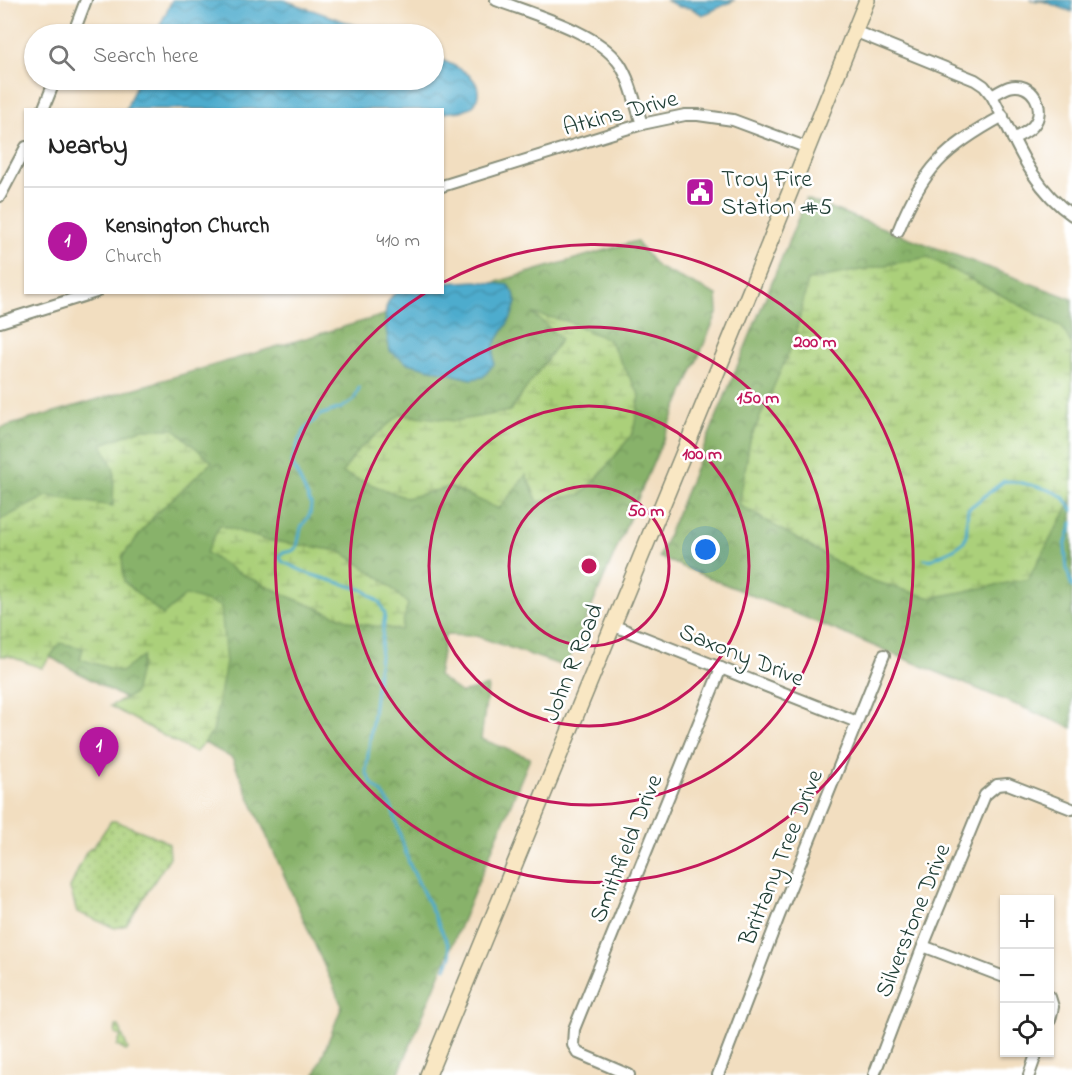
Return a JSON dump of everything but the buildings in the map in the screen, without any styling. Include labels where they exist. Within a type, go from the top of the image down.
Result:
[{"type":"main road","name":"John R Road","points":[[428,1075],[867,0]]},
{"type":"street","points":[[77,24],[86,0]]},
{"type":"street","points":[[496,0],[574,30],[612,54],[624,71],[642,124]]},
{"type":"street","points":[[854,31],[975,80],[984,86],[1003,116],[1029,170],[1044,191],[1072,215]]},
{"type":"street","points":[[992,96],[1009,87],[1020,87],[1030,92],[1038,102],[1040,113],[1035,125],[1013,139]]},
{"type":"street","points":[[44,108],[51,90]]},
{"type":"street","name":"Atkins Drive","points":[[444,185],[673,116],[709,116],[746,124],[808,148]]},
{"type":"street","points":[[898,231],[918,187],[939,160],[964,138],[1003,116]]},
{"type":"street","points":[[0,196],[24,151]]},
{"type":"street","points":[[0,322],[90,294]]},
{"type":"street","name":"Saxony Drive","points":[[612,625],[857,722]]},
{"type":"street","name":"Brittany Tree Drive","points":[[718,1075],[884,655]]},
{"type":"street","name":"Smithfield Drive","points":[[629,1075],[578,1053],[573,1045],[572,1036],[721,668]]},
{"type":"street","name":"Silverstone Drive","points":[[874,1075],[923,946],[989,790],[997,785],[1013,786],[1072,809]]},
{"type":"street","points":[[923,946],[1000,976]]},
{"type":"street","points":[[1029,1075],[1036,1057]]},
{"type":"green space","points":[[806,199],[1072,299],[1072,728],[659,557]]},
{"type":"green space","points":[[636,241],[657,267],[717,295],[718,311],[566,667],[476,636],[445,635],[438,676],[461,693],[488,686],[481,739],[530,758],[398,1075],[315,1075],[342,1006],[232,758],[18,639],[0,638],[0,428]]},
{"type":"green space","points":[[928,257],[1062,327],[1072,345],[1072,500],[1028,579],[931,598],[866,579],[739,505],[750,440],[795,338],[808,280]]},
{"type":"green space","points":[[534,314],[567,321],[609,340],[640,396],[633,433],[582,494],[538,502],[526,475],[499,509],[450,487],[406,498],[342,473],[358,450],[401,414],[455,421],[510,411],[561,339]]},
{"type":"green space","points":[[142,429],[174,429],[212,462],[154,516],[122,557],[124,582],[163,615],[186,595],[221,606],[226,663],[213,732],[195,753],[110,706],[134,694],[143,656],[121,672],[80,659],[83,648],[60,643],[42,668],[9,656],[0,656],[0,520],[47,496],[113,506],[114,470],[102,444]]},
{"type":"green space","points":[[220,525],[266,540],[340,551],[383,580],[408,604],[401,630],[355,623],[292,598],[235,571],[206,553]]},
{"type":"green space","points":[[111,821],[159,838],[169,844],[170,857],[126,925],[115,928],[77,912],[70,888],[86,852],[95,845]]},
{"type":"green space","points":[[116,1026],[119,1026],[128,1049],[126,1051],[117,1046],[121,1036],[115,1034]]},
{"type":"water","points":[[172,0],[284,0],[352,24],[161,24]]},
{"type":"water","points":[[666,0],[735,0],[703,15],[691,8],[679,7]]},
{"type":"water","points":[[1030,0],[1072,0],[1072,12],[1043,1]]},
{"type":"water","points":[[444,61],[468,74],[478,88],[478,96],[473,106],[461,111],[444,113],[444,108],[126,108],[134,90],[444,90]]},
{"type":"water","points":[[476,281],[508,285],[514,293],[516,303],[511,318],[494,345],[494,364],[483,377],[471,379],[407,363],[390,351],[385,319],[387,303],[391,297],[395,294],[444,294],[444,283]]},
{"type":"waterway","points":[[359,388],[354,400],[341,408],[320,415],[307,427],[299,440],[292,463],[311,504],[310,514],[301,528],[297,547],[292,551],[282,553],[279,557],[283,562],[309,574],[364,590],[380,603],[385,614],[366,772],[373,785],[391,806],[409,863],[448,944],[451,956],[446,968]]},
{"type":"waterway","points":[[925,559],[934,558],[959,546],[966,538],[968,509],[1004,481],[1033,485],[1055,492],[1064,498],[1072,510]]},
{"type":"waterway","points":[[1072,523],[1065,546],[1067,570],[1072,587]]},
{"type":"place","name":"Troy Fire Station #5","points":[[700,192]]},
{"type":"place","name":"Kensington Church","points":[[99,777]]}]
